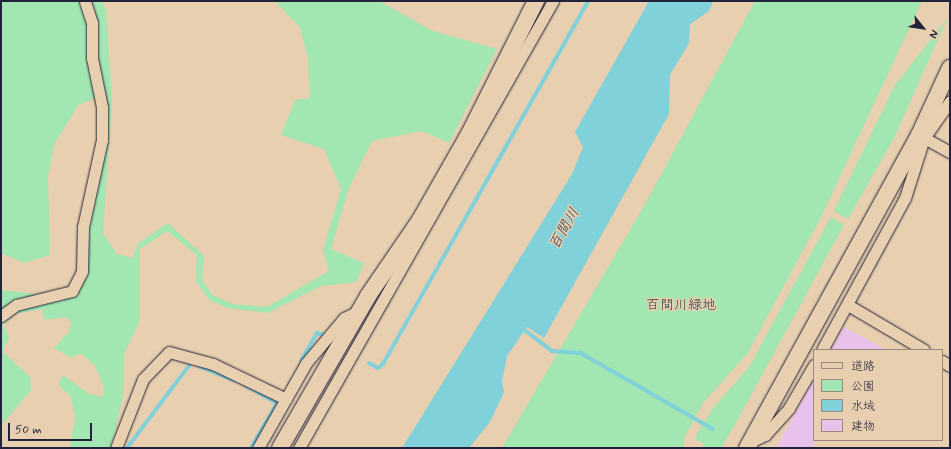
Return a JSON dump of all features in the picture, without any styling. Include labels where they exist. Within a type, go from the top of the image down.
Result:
[{"type":"street","points":[[1,316],[16,305],[72,291],[82,271],[83,227],[102,140],[102,107],[92,58],[92,23],[85,1]]},
{"type":"street","points":[[280,448],[359,311],[420,220],[461,147],[536,1]]},
{"type":"street","points":[[300,448],[553,1]]},
{"type":"street","points":[[749,445],[921,136],[950,68]]},
{"type":"street","points":[[823,349],[848,305],[905,198],[921,136],[950,101]]},
{"type":"street","points":[[921,136],[950,152]]},
{"type":"street","points":[[848,305],[922,349]]},
{"type":"street","points":[[258,448],[283,397],[306,364],[344,318],[359,311]]},
{"type":"street","points":[[116,448],[143,379],[169,352],[213,364],[283,397]]},
{"type":"street","points":[[749,445],[765,435],[789,408],[813,367]]},
{"type":"green space","points":[[1,1],[101,1],[106,9],[112,99],[103,233],[117,254],[132,258],[139,243],[168,223],[204,256],[202,281],[213,295],[233,304],[267,307],[329,271],[323,250],[341,189],[324,149],[281,135],[295,100],[310,98],[308,59],[300,28],[275,1],[379,1],[433,31],[497,49],[449,143],[422,131],[372,141],[349,188],[331,249],[364,263],[356,282],[321,286],[268,313],[227,308],[209,300],[196,281],[197,255],[167,231],[140,249],[140,320],[124,354],[123,396],[111,448],[70,448],[75,418],[71,397],[58,384],[63,375],[89,394],[103,397],[104,387],[95,366],[82,354],[70,357],[54,348],[69,332],[71,323],[66,317],[44,320],[42,309],[14,314],[3,325],[9,337],[3,352],[30,377],[31,390],[1,426],[1,290],[45,295],[64,292],[78,278],[99,122],[96,98],[78,105],[54,145],[48,176],[50,255],[24,263],[1,253]]},
{"type":"green space","name":"百間川緑地","points":[[755,1],[922,1],[822,215],[747,354],[703,403],[685,436],[683,448],[502,448],[644,206]]},
{"type":"green space","points":[[947,19],[894,138],[848,219],[834,211],[895,85]]},
{"type":"green space","points":[[831,217],[844,225],[733,428],[721,448],[702,448],[704,444],[696,440],[697,433],[714,407],[749,367]]},
{"type":"water","name":"百間川","points":[[649,1],[713,1],[709,11],[690,24],[689,43],[670,75],[669,114],[544,338],[527,327],[507,356],[502,382],[504,392],[490,422],[469,448],[402,448],[572,174],[583,147],[575,132]]},
{"type":"building","points":[[844,327],[884,349],[832,349]]},
{"type":"building","points":[[813,382],[814,448],[776,448]]},
{"type":"waterway","points":[[369,363],[378,368],[383,364],[588,1]]},
{"type":"waterway","points":[[522,328],[552,351],[581,353],[713,429]]},
{"type":"waterway","points":[[301,361],[317,333],[322,334]]},
{"type":"waterway","points":[[127,448],[191,363]]},
{"type":"waterway","points":[[199,366],[234,380]]},
{"type":"waterway","points":[[245,385],[277,403]]},
{"type":"waterway","points":[[251,448],[278,402]]}]
